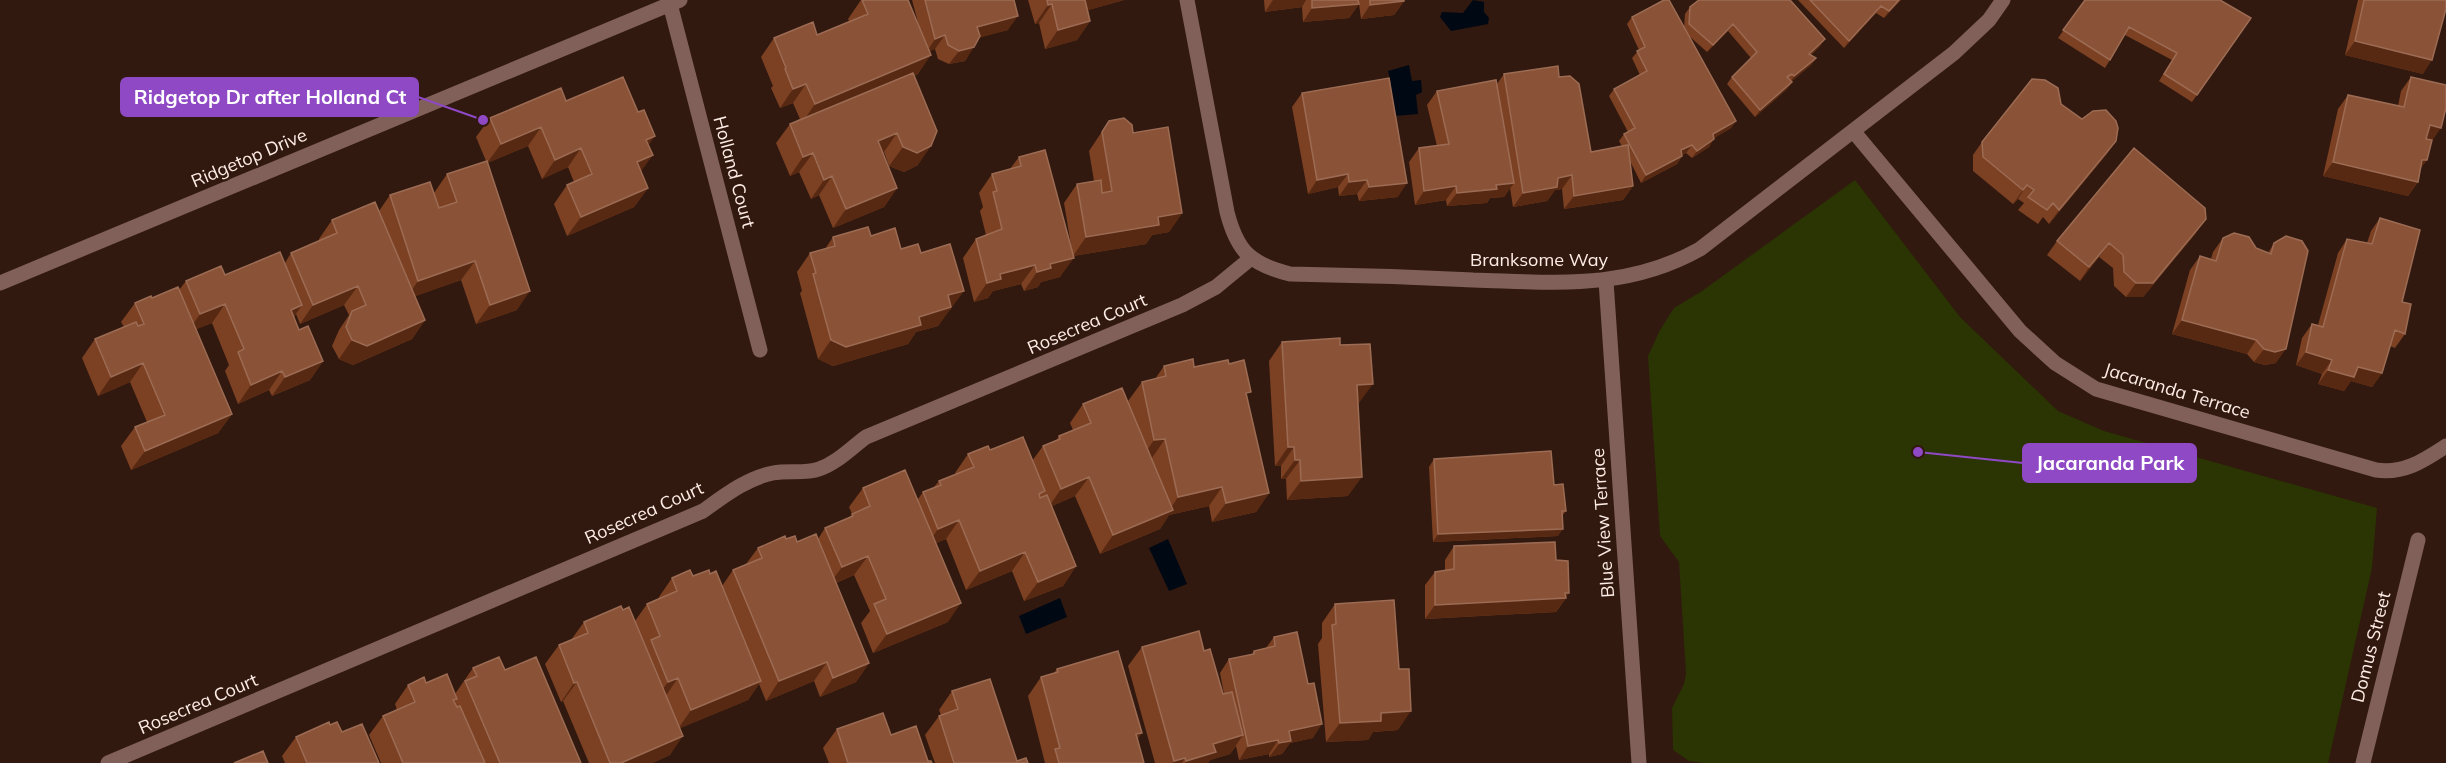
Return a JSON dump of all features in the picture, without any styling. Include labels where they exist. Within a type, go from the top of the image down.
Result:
[{"type":"street","points":[[1187,0],[1232,233],[1251,259]]},
{"type":"street","name":"Branksome Way","points":[[1251,259],[1274,270],[1290,274],[1557,282],[1606,281],[1645,273],[1684,258],[1700,249],[1854,132],[1960,48],[1989,20],[2003,0]]},
{"type":"street","name":"Ridgetop Drive","points":[[0,283],[673,2]]},
{"type":"street","name":"Holland Court","points":[[673,2],[760,350]]},
{"type":"street","name":"Jacaranda Terrace","points":[[1854,132],[2020,331],[2055,363],[2096,389],[2384,471],[2411,468],[2446,446]]},
{"type":"street","name":"Rosecrea Court","points":[[108,763],[703,511],[756,478],[782,472],[810,472],[822,468],[834,462],[866,437],[1182,305],[1216,287],[1251,259]]},
{"type":"street","name":"Blue View Terrace","points":[[1606,281],[1640,763]]},
{"type":"street","name":"Domus Street","points":[[2363,763],[2418,540]]},
{"type":"green space","points":[[1855,180],[1960,317],[2058,411],[2104,431],[2377,508],[2372,568],[2328,763],[1704,763],[1689,761],[1673,750],[1672,708],[1684,684],[1686,673],[1679,562],[1660,536],[1648,356],[1660,330],[1674,308],[1702,291]]},
{"type":"shaded area","points":[[1473,0],[1484,2],[1484,12],[1489,18],[1488,24],[1451,31],[1440,17],[1442,12],[1463,13]]},
{"type":"shaded area","points":[[1409,65],[1412,81],[1421,80],[1422,92],[1416,95],[1418,114],[1394,116],[1386,85],[1391,84],[1388,71]]},
{"type":"shaded area","points":[[1168,539],[1187,584],[1169,591],[1149,548]]},
{"type":"shaded area","points":[[1060,598],[1067,617],[1026,634],[1019,616]]},
{"type":"building","points":[[862,0],[908,0],[931,55],[815,104],[806,84],[793,89],[774,38],[813,22],[817,35],[868,14]]},
{"type":"building","points":[[925,0],[1014,0],[1018,16],[977,27],[980,36],[974,47],[959,51],[948,45],[945,35],[935,39]]},
{"type":"building","points":[[1047,0],[1085,0],[1090,21],[1058,30],[1052,4],[1048,5]]},
{"type":"building","points":[[1312,0],[1358,0],[1359,4],[1312,8]]},
{"type":"building","points":[[1370,0],[1404,0],[1404,1],[1370,5]]},
{"type":"building","points":[[1664,0],[1669,0],[1736,121],[1713,134],[1714,139],[1697,151],[1692,145],[1681,150],[1682,156],[1646,175],[1624,134],[1635,128],[1614,89],[1647,71],[1637,51],[1645,47],[1632,17]]},
{"type":"building","points":[[1699,0],[1790,0],[1825,39],[1809,54],[1816,58],[1794,76],[1792,74],[1787,77],[1792,82],[1760,110],[1732,77],[1757,52],[1733,24],[1713,45],[1689,24],[1690,7]]},
{"type":"building","points":[[1810,0],[1899,0],[1889,11],[1881,6],[1849,41]]},
{"type":"building","points":[[2085,0],[2220,0],[2251,18],[2197,95],[2164,74],[2177,53],[2129,27],[2110,60],[2063,30]]},
{"type":"building","points":[[2364,0],[2446,0],[2446,9],[2432,60],[2355,41]]},
{"type":"building","points":[[1558,66],[1559,77],[1570,76],[1579,84],[1591,152],[1628,145],[1633,186],[1574,196],[1572,175],[1558,178],[1557,187],[1523,193],[1504,74]]},
{"type":"building","points":[[913,73],[937,131],[931,146],[917,153],[903,147],[897,133],[878,141],[897,188],[846,209],[832,176],[824,180],[813,153],[803,157],[790,124]]},
{"type":"building","points":[[623,77],[638,112],[644,110],[655,136],[646,140],[653,155],[637,162],[648,188],[581,217],[567,185],[592,174],[581,148],[555,160],[541,127],[501,144],[490,118],[561,88],[566,101]]},
{"type":"building","points":[[2411,77],[2446,85],[2446,108],[2441,128],[2430,125],[2426,139],[2432,140],[2427,160],[2422,160],[2418,182],[2333,162],[2348,95],[2404,107]]},
{"type":"building","points":[[1389,78],[1407,183],[1369,187],[1367,180],[1349,182],[1348,174],[1317,180],[1302,93]]},
{"type":"building","points":[[2032,79],[2045,80],[2058,88],[2061,104],[2082,119],[2093,111],[2106,110],[2116,121],[2118,128],[2116,141],[2059,210],[2053,203],[2047,210],[2028,197],[2034,190],[2027,185],[2023,190],[1983,157],[1982,142]]},
{"type":"building","points":[[1496,80],[1514,183],[1496,185],[1497,189],[1457,193],[1456,186],[1424,191],[1419,148],[1449,144],[1437,91]]},
{"type":"building","points":[[1124,118],[1132,125],[1133,133],[1168,127],[1182,213],[1158,217],[1159,225],[1086,237],[1077,184],[1101,180],[1102,193],[1112,191],[1102,132],[1109,121]]},
{"type":"building","points":[[2134,148],[2205,208],[2206,219],[2153,283],[2136,283],[2124,272],[2123,255],[2109,243],[2089,267],[2057,241]]},
{"type":"building","points":[[1045,150],[1074,258],[1050,264],[1051,268],[1037,272],[1035,265],[1000,274],[1001,279],[987,283],[976,239],[1002,229],[993,192],[997,191],[992,174],[1021,166],[1019,157]]},
{"type":"building","points":[[487,161],[530,291],[490,305],[475,261],[418,281],[390,195],[430,182],[439,208],[457,202],[447,174]]},
{"type":"building","points":[[375,202],[425,320],[367,346],[352,340],[346,327],[352,311],[366,305],[358,286],[313,305],[291,253],[337,233],[332,220]]},
{"type":"building","points":[[2380,218],[2420,230],[2402,302],[2411,304],[2405,334],[2395,330],[2382,373],[2358,367],[2354,377],[2328,370],[2332,360],[2306,352],[2312,324],[2323,327],[2347,239],[2372,244]]},
{"type":"building","points":[[868,227],[871,236],[895,228],[901,249],[918,244],[921,253],[950,244],[964,291],[948,295],[951,307],[919,317],[921,325],[846,347],[831,340],[813,274],[816,273],[810,253],[835,246],[833,237]]},
{"type":"building","points":[[2234,233],[2249,237],[2256,248],[2271,254],[2274,243],[2286,236],[2302,241],[2308,251],[2286,349],[2275,352],[2264,349],[2256,340],[2182,320],[2200,256],[2216,261],[2223,238]]},
{"type":"building","points":[[280,252],[302,305],[291,310],[299,330],[308,326],[323,361],[285,377],[282,371],[251,385],[238,352],[244,349],[225,304],[200,314],[186,281],[221,266],[225,275]]},
{"type":"building","points":[[178,287],[232,414],[145,451],[135,427],[165,415],[143,363],[111,377],[95,339],[136,322],[138,326],[144,324],[135,303]]},
{"type":"building","points":[[1340,338],[1340,345],[1370,344],[1373,384],[1357,385],[1362,477],[1301,481],[1300,460],[1295,460],[1294,447],[1288,447],[1282,342]]},
{"type":"building","points":[[1193,359],[1194,367],[1228,360],[1229,364],[1244,360],[1251,392],[1246,393],[1269,493],[1226,503],[1222,487],[1178,497],[1165,439],[1154,440],[1142,382],[1166,376],[1164,366]]},
{"type":"building","points":[[1122,388],[1173,510],[1113,535],[1089,477],[1061,489],[1043,446],[1060,439],[1059,436],[1091,423],[1083,404]]},
{"type":"building","points":[[1023,437],[1045,491],[1039,494],[1040,498],[1047,495],[1076,566],[1038,582],[1025,552],[980,571],[959,520],[938,529],[923,492],[941,485],[939,481],[974,467],[968,454],[988,446],[990,450]]},
{"type":"building","points":[[1551,451],[1554,485],[1563,484],[1566,511],[1562,511],[1563,529],[1438,534],[1434,459]]},
{"type":"building","points":[[905,470],[961,603],[887,634],[874,604],[886,599],[868,556],[842,567],[825,528],[870,506],[863,488]]},
{"type":"building","points":[[816,534],[869,663],[833,678],[827,662],[779,681],[733,570],[762,558],[758,548],[785,536],[786,539],[795,536],[797,542]]},
{"type":"building","points":[[1555,542],[1556,560],[1568,561],[1569,593],[1565,593],[1566,598],[1435,605],[1435,572],[1454,569],[1454,546]]},
{"type":"building","points":[[690,570],[693,576],[709,570],[710,574],[716,571],[761,681],[691,710],[678,678],[668,682],[651,640],[660,636],[647,604],[677,591],[672,578]]},
{"type":"building","points":[[1394,600],[1399,669],[1409,669],[1411,711],[1381,713],[1381,721],[1340,723],[1332,625],[1336,624],[1335,604]]},
{"type":"building","points":[[621,606],[623,610],[629,607],[683,736],[621,763],[610,763],[577,682],[574,683],[559,645],[588,633],[584,622]]},
{"type":"building","points":[[1199,631],[1204,651],[1210,649],[1223,694],[1232,692],[1243,735],[1213,744],[1216,752],[1186,761],[1185,758],[1174,761],[1142,647]]},
{"type":"building","points":[[1297,632],[1308,684],[1314,683],[1322,724],[1289,731],[1291,741],[1279,743],[1278,740],[1248,746],[1229,659],[1254,654],[1254,651],[1275,646],[1274,637]]},
{"type":"building","points":[[1118,651],[1142,733],[1136,734],[1144,763],[1059,763],[1055,749],[1060,748],[1041,677],[1058,672],[1057,669]]},
{"type":"building","points":[[499,657],[505,670],[536,657],[581,763],[500,763],[465,681],[477,676],[473,668]]},
{"type":"building","points":[[447,674],[457,699],[453,700],[457,707],[460,706],[485,763],[403,763],[383,716],[415,702],[408,685],[424,677],[426,683]]},
{"type":"building","points":[[990,679],[1017,761],[1026,758],[1028,763],[954,763],[939,716],[958,709],[952,691]]},
{"type":"building","points":[[883,713],[891,735],[916,726],[928,761],[932,763],[848,763],[837,729]]},
{"type":"building","points":[[329,722],[330,725],[337,722],[342,732],[362,724],[379,763],[307,763],[296,737]]},
{"type":"building","points":[[263,751],[268,763],[234,763]]},
{"type":"place","name":"Ridgetop Dr after Holland Ct","points":[[483,120]]},
{"type":"place","name":"Jacaranda Park","points":[[1918,452]]}]
